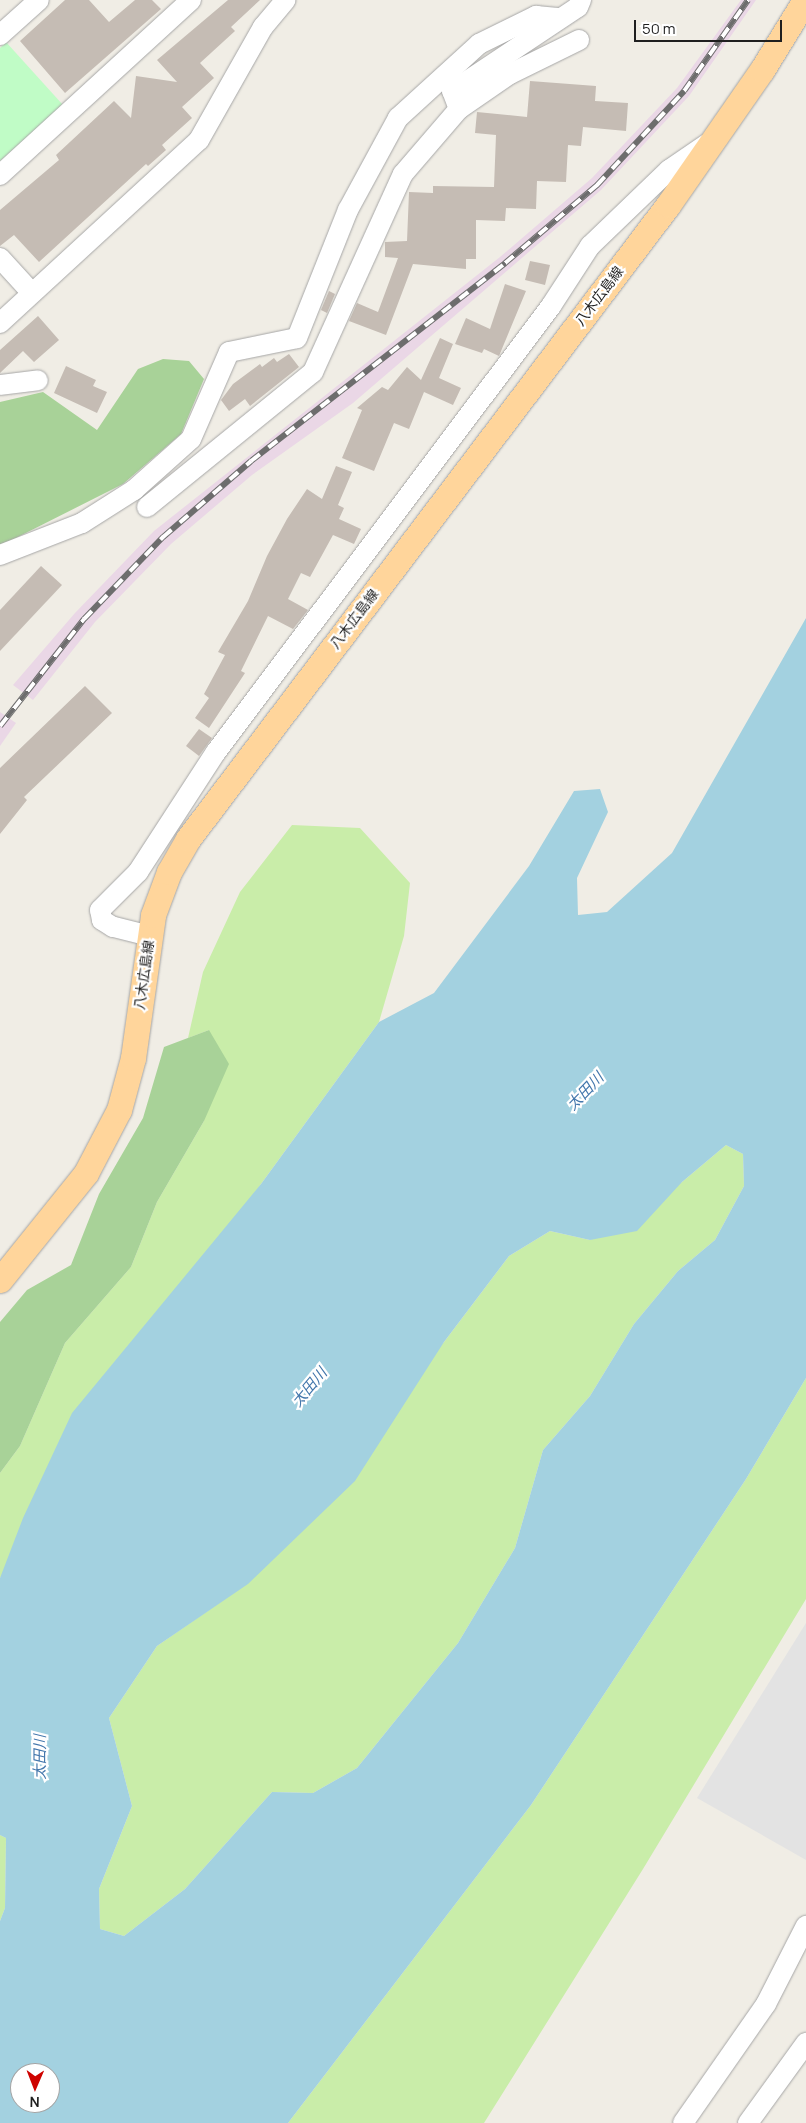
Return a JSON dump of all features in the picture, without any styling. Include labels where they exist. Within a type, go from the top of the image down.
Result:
[{"type":"main road","name":"八木広島線","points":[[0,1280],[86,1173],[119,1110],[133,1058],[153,915],[169,872],[188,838],[662,213],[762,70],[805,0]]},
{"type":"street","points":[[0,35],[39,0]]},
{"type":"street","points":[[0,175],[191,0]]},
{"type":"street","points":[[0,323],[200,140],[263,27],[286,0]]},
{"type":"street","points":[[459,110],[452,91],[578,7],[582,0]]},
{"type":"street","points":[[0,555],[82,523],[134,490],[191,439],[229,352],[297,338],[348,210],[398,118],[479,44],[536,16],[560,18]]},
{"type":"street","points":[[147,506],[313,372],[403,174],[459,110],[510,74],[579,40]]},
{"type":"street","points":[[150,936],[113,927],[102,920],[100,910],[138,872],[216,752],[546,314],[590,246],[669,170],[713,140]]},
{"type":"street","points":[[0,258],[32,293]]},
{"type":"street","points":[[0,385],[38,380]]},
{"type":"street","points":[[683,2123],[766,2004],[806,1926]]},
{"type":"street","points":[[748,2123],[806,2043]]},
{"type":"shaded area","points":[[741,0],[756,0],[689,96],[601,190],[353,403],[252,475],[171,544],[95,622],[33,700],[13,685],[75,613],[154,531],[500,257],[592,178],[677,88]]},
{"type":"shaded area","points":[[0,712],[16,723],[0,746]]},
{"type":"shaded area","points":[[806,1623],[806,1860],[697,1798]]},
{"type":"green space","points":[[6,42],[63,105],[0,161],[0,48]]},
{"type":"green space","points":[[163,359],[189,361],[204,379],[181,434],[123,484],[0,546],[0,402],[43,392],[97,430],[138,369]]},
{"type":"green space","points":[[292,825],[360,828],[410,883],[404,936],[379,1022],[261,1184],[0,1578],[0,1473],[20,1446],[65,1343],[131,1267],[157,1202],[204,1121],[209,1030],[188,1038],[203,972],[240,892]]},
{"type":"green space","points":[[209,1030],[229,1064],[204,1121],[157,1202],[131,1267],[65,1343],[20,1446],[0,1473],[0,1322],[27,1290],[71,1265],[99,1194],[143,1118],[164,1047]]},
{"type":"green space","points":[[726,1145],[743,1154],[744,1186],[715,1240],[678,1271],[634,1324],[590,1396],[543,1450],[515,1548],[458,1643],[357,1768],[313,1793],[272,1792],[185,1889],[124,1936],[100,1929],[99,1889],[132,1806],[109,1718],[157,1646],[248,1583],[444,1342],[509,1256],[550,1231],[590,1240],[682,1182]]},
{"type":"green space","points":[[806,1378],[806,1599],[643,1869],[484,2123],[288,2123],[531,1805],[746,1479]]},
{"type":"green space","points":[[0,1835],[6,1838],[5,1908],[0,1921]]},
{"type":"water","name":"太田川","points":[[806,618],[806,1378],[746,1479],[531,1805],[288,2123],[0,2123],[0,1921],[5,1908],[6,1838],[0,1835],[0,1578],[23,1518],[72,1413],[261,1184],[379,1022],[434,993],[529,866],[574,791],[600,789],[608,812],[577,878],[578,915],[607,912],[672,853]],"holes":[[[726,1145],[743,1154],[744,1186],[715,1240],[678,1271],[634,1324],[590,1396],[543,1450],[515,1548],[458,1643],[357,1768],[313,1793],[272,1792],[185,1889],[124,1936],[100,1929],[99,1889],[132,1806],[109,1718],[157,1646],[248,1584],[355,1481],[444,1342],[509,1256],[550,1231],[590,1240],[637,1231],[682,1182]]]},
{"type":"building","points":[[65,0],[89,0],[109,22],[135,0],[152,0],[161,9],[65,93],[20,41]]},
{"type":"building","points":[[228,0],[260,0],[231,27],[235,31],[200,63],[214,78],[182,107],[192,118],[162,145],[166,150],[148,166],[146,164],[39,262],[14,235],[0,246],[0,210],[59,160],[56,155],[114,101],[131,118],[136,76],[177,82],[157,60]]},
{"type":"building","points":[[530,81],[596,86],[595,101],[628,103],[626,131],[583,127],[581,146],[568,145],[566,182],[537,181],[536,209],[506,208],[505,221],[476,220],[476,259],[466,259],[466,269],[413,264],[386,335],[349,321],[357,303],[378,312],[398,258],[385,257],[385,242],[407,241],[409,192],[433,193],[433,186],[494,187],[496,135],[475,133],[477,112],[527,117]]},
{"type":"building","points":[[530,261],[550,265],[545,285],[525,280]]},
{"type":"building","points":[[505,284],[526,291],[499,356],[484,349],[482,353],[455,344],[466,318],[490,329]]},
{"type":"building","points":[[329,291],[335,294],[327,313],[321,310]]},
{"type":"building","points":[[38,316],[59,340],[34,362],[23,351],[0,373],[0,350]]},
{"type":"building","points":[[440,338],[453,344],[439,378],[461,388],[453,405],[424,392],[409,429],[394,423],[374,471],[342,458],[362,410],[357,408],[382,387],[388,390],[407,367],[421,380]]},
{"type":"building","points":[[289,354],[299,367],[250,406],[245,399],[229,411],[221,400],[233,384],[260,364],[262,367],[274,358],[277,362]]},
{"type":"building","points":[[66,366],[96,380],[93,386],[107,392],[97,413],[54,393]]},
{"type":"building","points":[[336,466],[352,472],[338,505],[344,508],[339,519],[361,529],[354,544],[333,535],[310,577],[301,573],[288,599],[308,610],[293,629],[268,616],[241,671],[245,673],[209,728],[195,718],[209,698],[204,694],[225,655],[218,652],[248,601],[267,556],[287,519],[307,489],[322,499]]},
{"type":"building","points":[[41,566],[62,585],[0,651],[0,610]]},
{"type":"building","points":[[85,686],[112,713],[24,797],[27,800],[0,834],[0,768]]},
{"type":"building","points":[[199,729],[212,738],[199,756],[186,746]]},
{"type":"railway","points":[[0,726],[84,619],[163,537],[251,461],[505,263],[597,185],[684,91],[748,0]]}]
